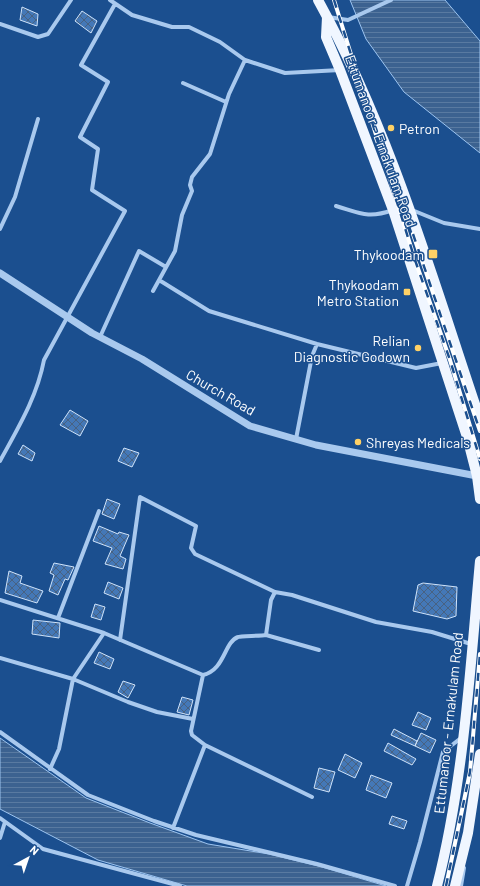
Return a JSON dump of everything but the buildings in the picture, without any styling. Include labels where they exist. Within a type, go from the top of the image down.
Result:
[{"type":"main road","points":[[318,0],[337,33],[390,155],[410,209],[480,419]]},
{"type":"main road","name":"Ettumanoor - Ernakulam Road","points":[[327,17],[326,37],[393,210],[467,437],[477,476],[480,499]]},
{"type":"main road","name":"Ettumanoor - Ernakulam Road","points":[[438,882],[451,825],[464,736],[471,644],[478,614],[480,561]]},
{"type":"main road","points":[[457,884],[468,833],[480,754]]},
{"type":"street","points":[[0,24],[38,37],[48,34],[71,0]]},
{"type":"street","points":[[110,0],[132,16],[172,27],[189,27],[220,42],[245,60],[285,73],[340,70]]},
{"type":"street","points":[[327,17],[348,20],[391,0]]},
{"type":"street","points":[[0,461],[33,400],[40,380],[44,360],[125,211],[92,190],[98,149],[80,137],[108,82],[81,65],[115,4]]},
{"type":"street","points":[[153,291],[175,251],[182,215],[190,200],[192,191],[190,185],[192,177],[210,154],[226,102],[245,60]]},
{"type":"street","points":[[183,83],[226,102]]},
{"type":"street","points":[[0,230],[15,197],[38,120]]},
{"type":"street","points":[[336,206],[377,216],[393,210]]},
{"type":"street","points":[[410,209],[444,223],[480,229]]},
{"type":"street","points":[[100,337],[139,251],[166,267]]},
{"type":"street","name":"Church Road","points":[[0,273],[67,317],[100,337],[142,359],[250,426],[316,445],[477,476]]},
{"type":"street","points":[[160,280],[209,311],[317,344],[416,368],[444,363]]},
{"type":"street","points":[[296,439],[312,356],[317,344]]},
{"type":"street","points":[[120,640],[140,497],[196,526],[191,548],[195,554],[275,592],[292,595],[376,622],[450,636],[471,644]]},
{"type":"street","points":[[58,618],[99,511]]},
{"type":"street","points":[[266,635],[271,600],[275,592]]},
{"type":"street","points":[[0,600],[104,633],[203,675],[211,673],[223,659],[230,644],[238,637],[266,635],[319,650]]},
{"type":"street","points":[[50,769],[59,749],[73,679],[104,633]]},
{"type":"street","points":[[0,658],[73,679],[128,702],[157,712],[193,720]]},
{"type":"street","points":[[203,675],[190,731],[192,735],[205,745],[312,797]]},
{"type":"street","points":[[0,732],[88,795],[173,828],[317,864],[395,886]]},
{"type":"street","points":[[407,886],[443,752],[464,736]]},
{"type":"street","points":[[173,828],[205,745]]},
{"type":"street","points":[[457,884],[480,779]]},
{"type":"street","points":[[0,818],[43,849],[180,886]]},
{"type":"street","points":[[0,838],[5,822]]},
{"type":"water","points":[[350,0],[445,0],[480,41],[480,153],[404,92],[366,39]]},
{"type":"water","points":[[0,738],[86,798],[150,823],[208,844],[269,854],[322,867],[386,886],[187,886],[98,860],[0,809]]},
{"type":"railway","points":[[334,0],[415,260],[450,360],[480,459]]},
{"type":"railway","points":[[413,234],[480,431]]},
{"type":"railway","points":[[446,886],[470,772],[480,654]]},
{"type":"place","name":"Petron","points":[[391,128]]},
{"type":"place","name":"Thykoodam","points":[[433,254]]},
{"type":"place","name":"Thykoodam Metro Station","points":[[407,292]]},
{"type":"place","name":"Relian Diagnostic Godown","points":[[418,348]]},
{"type":"place","name":"Shreyas Medicals","points":[[358,442]]}]
